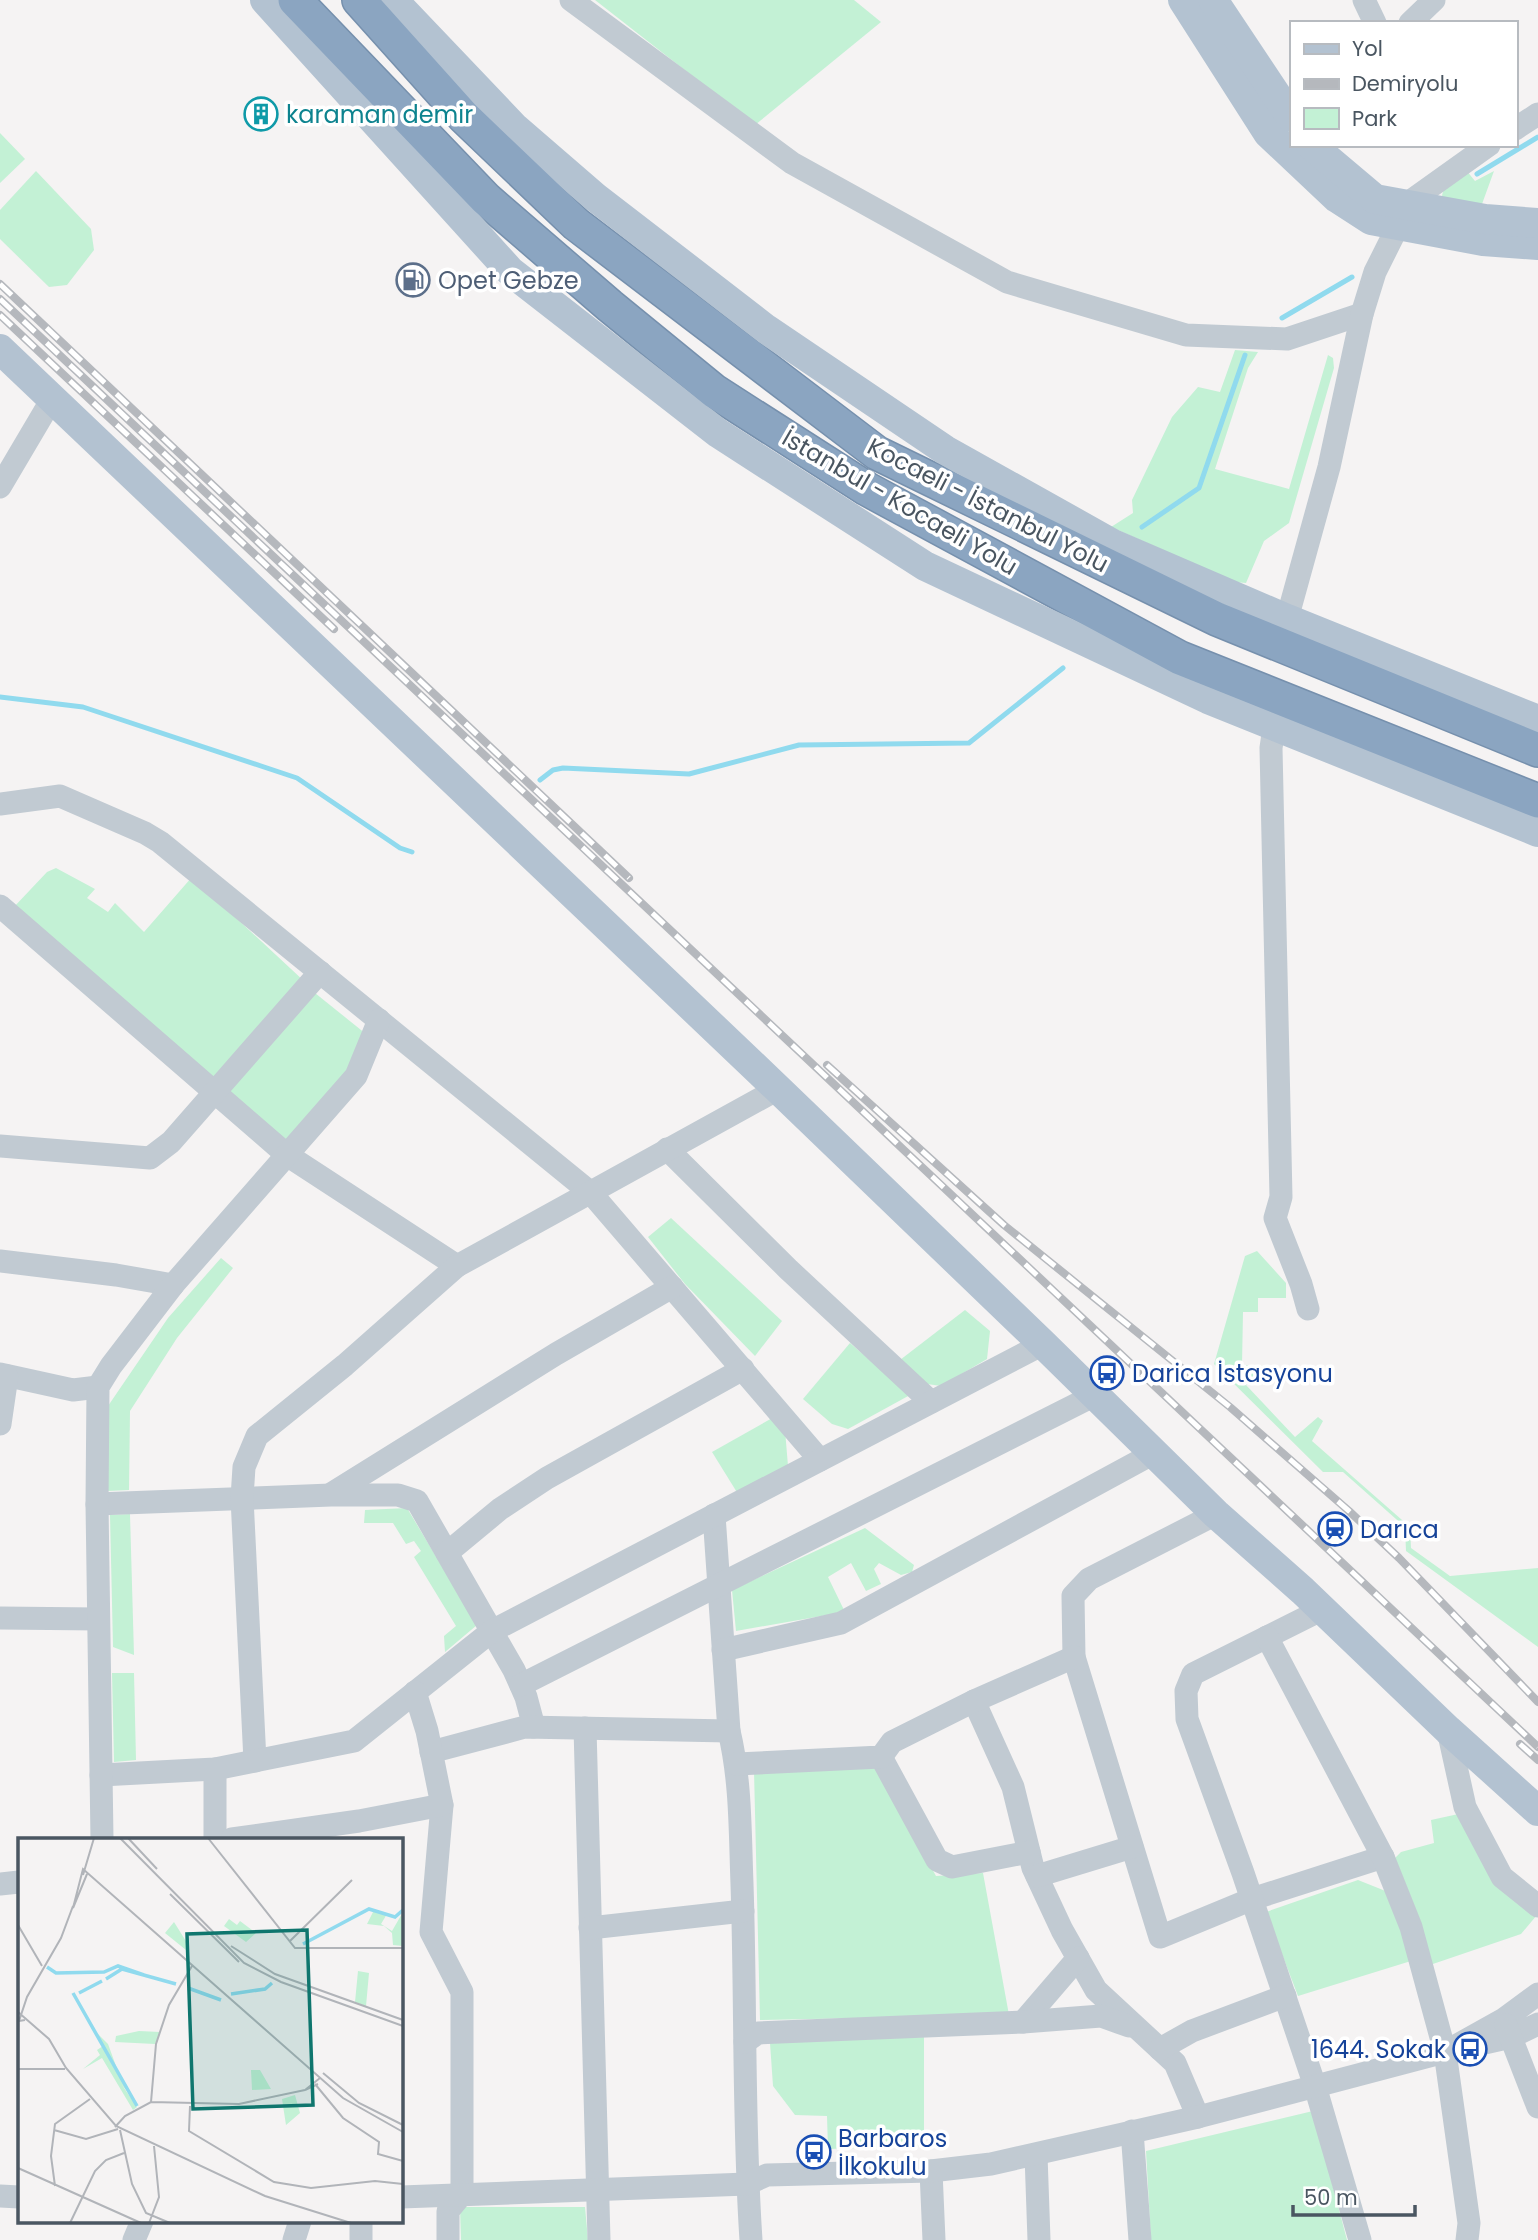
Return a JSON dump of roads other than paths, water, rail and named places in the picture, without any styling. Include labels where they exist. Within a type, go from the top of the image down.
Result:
[{"type":"highway","name":"İstanbul - Kocaeli Yolu","points":[[295,0],[486,199],[714,391],[867,489],[1180,658],[1538,802]]},
{"type":"highway","name":"Kocaeli - İstanbul Yolu","points":[[359,0],[464,117],[576,224],[877,453],[1217,619],[1538,750]]},
{"type":"main road","points":[[265,0],[510,271],[718,433],[925,566],[1208,699],[1538,832]]},
{"type":"main road","points":[[393,0],[514,127],[595,197],[766,329],[945,450],[1113,544],[1287,619],[1538,720]]},
{"type":"main road","points":[[1183,0],[1268,133],[1337,198],[1371,220],[1402,216],[1538,223]]},
{"type":"main road","points":[[1213,0],[1290,116]]},
{"type":"main road","points":[[1313,147],[1375,200],[1402,216],[1483,241],[1538,245]]},
{"type":"main road","points":[[0,349],[778,1089],[1044,1344],[1216,1514],[1538,1811]]},
{"type":"street","points":[[570,0],[792,163],[1007,282],[1186,335],[1287,339],[1362,314]]},
{"type":"street","points":[[1364,0],[1374,21]]},
{"type":"street","points":[[1517,128],[1538,114]]},
{"type":"street","points":[[1287,619],[1328,467],[1362,314],[1376,272],[1402,216],[1487,147]]},
{"type":"street","points":[[0,487],[52,399]]},
{"type":"street","points":[[1274,727],[1271,748],[1281,1197],[1275,1218],[1301,1283],[1308,1310]]},
{"type":"street","points":[[0,804],[60,796],[160,842],[591,1193],[820,1460]]},
{"type":"street","points":[[0,906],[287,1155],[457,1266]]},
{"type":"street","points":[[0,1146],[150,1158],[171,1142],[320,972]]},
{"type":"street","points":[[102,1838],[98,1387],[173,1285],[356,1076],[379,1020]]},
{"type":"street","points":[[255,1761],[242,1498],[244,1468],[257,1436],[345,1365],[457,1266],[778,1089]]},
{"type":"street","points":[[667,1149],[788,1269],[931,1402]]},
{"type":"street","points":[[0,1261],[173,1285]]},
{"type":"street","points":[[331,1495],[556,1354],[672,1287]]},
{"type":"street","points":[[101,1775],[215,1769],[354,1741],[492,1630],[1044,1344]]},
{"type":"street","points":[[447,1553],[500,1509],[547,1478],[743,1369]]},
{"type":"street","points":[[0,1424],[3,1375],[73,1390],[98,1387]]},
{"type":"street","points":[[521,1685],[1095,1395]]},
{"type":"street","points":[[723,1650],[841,1623],[1154,1453]]},
{"type":"street","points":[[97,1504],[331,1495],[398,1495],[417,1501],[521,1685],[534,1727]]},
{"type":"street","points":[[1216,1514],[1089,1579],[1073,1596],[1074,1657],[1160,1937],[1252,1899],[1383,1857]]},
{"type":"street","points":[[714,1515],[729,1731],[737,1764],[743,1911],[747,2184],[751,2240]]},
{"type":"street","points":[[1321,1611],[1193,1674],[1186,1691],[1187,1718],[1315,2086],[1360,2240]]},
{"type":"street","points":[[0,1618],[98,1619]]},
{"type":"street","points":[[1267,1637],[1383,1857],[1412,1927],[1445,2052],[1469,2223],[1467,2240]]},
{"type":"street","points":[[881,1757],[892,1742],[974,1701],[1074,1657]]},
{"type":"street","points":[[415,1692],[442,1805],[431,1932],[462,1992],[462,2194],[449,2211],[448,2240]]},
{"type":"street","points":[[974,1701],[1013,1787],[1037,1876],[1062,1930],[1096,1990],[1175,2063],[1198,2117]]},
{"type":"street","points":[[431,1752],[525,1727],[729,1731]]},
{"type":"street","points":[[585,1728],[599,2240]]},
{"type":"street","points":[[1448,1730],[1465,1807],[1503,1877],[1538,1906]]},
{"type":"street","points":[[737,1764],[881,1757]]},
{"type":"street","points":[[881,1757],[937,1860],[952,1867],[1029,1852]]},
{"type":"street","points":[[215,1769],[215,1838]]},
{"type":"street","points":[[246,1838],[360,1830],[442,1805]]},
{"type":"street","points":[[1037,1876],[1132,1847]]},
{"type":"street","points":[[0,1884],[18,1882]]},
{"type":"street","points":[[590,1928],[743,1911]]},
{"type":"street","points":[[1023,2022],[1078,1958]]},
{"type":"street","points":[[1507,2028],[1538,1994]]},
{"type":"street","points":[[1160,2049],[1192,2031],[1285,1996]]},
{"type":"street","points":[[745,2042],[758,2033],[1023,2022],[1101,2016],[1140,2030]]},
{"type":"street","points":[[402,2197],[747,2184],[767,2175],[931,2171],[991,2164],[1198,2117],[1445,2052],[1507,2028],[1538,2024]]},
{"type":"street","points":[[1507,2028],[1538,2107]]},
{"type":"street","points":[[1132,2131],[1140,2240]]},
{"type":"street","points":[[1036,2155],[1040,2240]]},
{"type":"street","points":[[931,2171],[934,2240]]},
{"type":"street","points":[[0,2196],[18,2197]]},
{"type":"street","points":[[134,2240],[142,2222]]},
{"type":"street","points":[[294,2240],[300,2222]]},
{"type":"street","points":[[360,2222],[361,2240]]},
{"type":"waterway","points":[[1477,174],[1538,137]]},
{"type":"waterway","points":[[1282,318],[1352,277]]},
{"type":"waterway","points":[[1142,527],[1199,488],[1245,355]]},
{"type":"waterway","points":[[540,780],[553,770],[563,768],[689,774],[799,745],[969,743],[1063,668]]},
{"type":"waterway","points":[[0,697],[83,707],[297,778],[400,848],[412,852]]},
{"type":"railway","points":[[0,284],[629,878]]},
{"type":"railway","points":[[0,299],[1538,1747]]},
{"type":"railway","points":[[0,315],[334,629]]},
{"type":"railway","points":[[827,1065],[1004,1225],[1230,1407],[1349,1511],[1399,1558],[1538,1702]]},
{"type":"railway","points":[[1520,1744],[1538,1760]]},
{"type":"place","name":"karaman demir","points":[[261,114]]},
{"type":"place","name":"Opet Gebze","points":[[413,280]]},
{"type":"place","name":"Darica İstasyonu","points":[[1107,1373]]},
{"type":"place","name":"Darıca","points":[[1335,1529]]},
{"type":"place","name":"1644. Sokak","points":[[1470,2049]]},
{"type":"place","name":"Barbaros İlkokulu","points":[[814,2152]]}]
